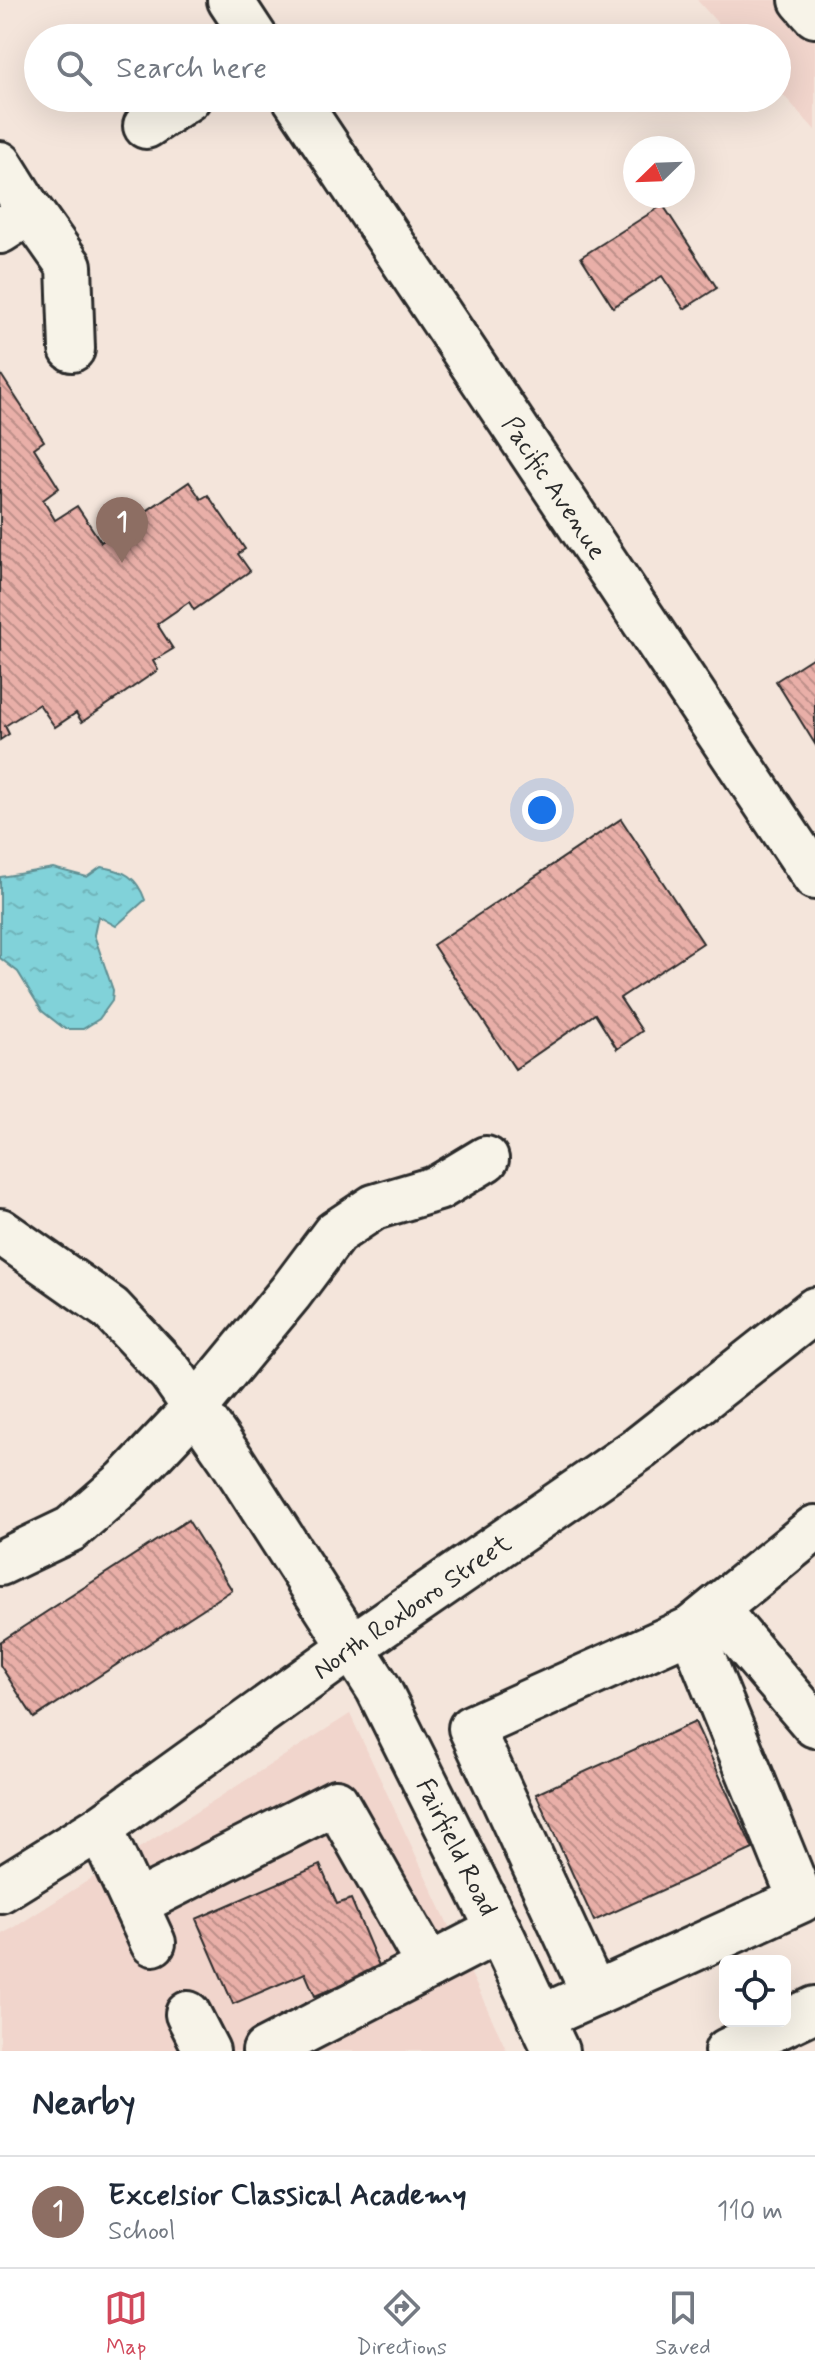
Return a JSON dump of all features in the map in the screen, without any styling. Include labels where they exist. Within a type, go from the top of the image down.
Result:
[{"type":"street","points":[[230,0],[246,24]]},
{"type":"street","points":[[802,0],[815,15]]},
{"type":"street","points":[[146,126],[167,112]]},
{"type":"street","name":"Pacific Avenue","points":[[304,112],[815,877]]},
{"type":"street","points":[[0,164],[14,220],[69,266],[72,349]]},
{"type":"street","points":[[0,1563],[71,1529],[126,1481],[195,1408],[335,1233],[374,1207],[438,1188],[486,1159]]},
{"type":"street","name":"Fairfield Road","points":[[0,1231],[111,1309],[171,1373],[231,1459],[378,1688],[548,2034]]},
{"type":"street","name":"North Roxboro Street","points":[[0,1890],[100,1828],[350,1648],[640,1448],[815,1310]]},
{"type":"street","points":[[594,1994],[471,1728],[703,1619],[815,1528]]},
{"type":"street","points":[[703,1619],[815,1725]]},
{"type":"street","points":[[548,2034],[594,1994],[801,1900],[703,1619]]},
{"type":"street","points":[[100,1828],[144,1924],[336,1802],[429,1966]]},
{"type":"street","points":[[265,2051],[499,1930]]},
{"type":"street","points":[[727,2051],[815,2009]]},
{"type":"shaded area","points":[[697,0],[815,0],[815,130],[791,103],[791,24],[718,24]]},
{"type":"shaded area","points":[[350,1714],[507,2051],[0,2051],[0,1935]]},
{"type":"water","points":[[101,867],[129,876],[145,900],[116,926],[98,916],[94,935],[113,990],[112,1001],[99,1019],[83,1029],[65,1029],[42,1011],[18,972],[0,958],[0,877],[53,868],[87,877]]},
{"type":"building","points":[[658,208],[665,208],[717,288],[684,309],[662,276],[613,307],[581,257]]},
{"type":"building","points":[[0,373],[44,441],[34,448],[59,488],[43,500],[55,520],[77,506],[101,542],[189,482],[201,499],[208,495],[245,549],[238,554],[250,571],[194,610],[189,602],[157,624],[173,649],[153,661],[158,670],[82,722],[76,713],[55,727],[39,704],[5,726],[9,734],[0,740]]},
{"type":"building","points":[[815,656],[815,744],[776,681]]},
{"type":"building","points":[[621,819],[703,943],[620,998],[642,1031],[617,1049],[595,1014],[515,1069],[433,945]]},
{"type":"building","points":[[188,1520],[232,1590],[34,1718],[0,1665],[0,1642]]},
{"type":"building","points":[[695,1722],[753,1849],[594,1921],[536,1794]]},
{"type":"building","points":[[320,1865],[337,1904],[351,1899],[380,1968],[315,1996],[305,1973],[233,2004],[196,1919]]},
{"type":"place","name":"Excelsior Classical Academy","points":[[122,563]]}]
